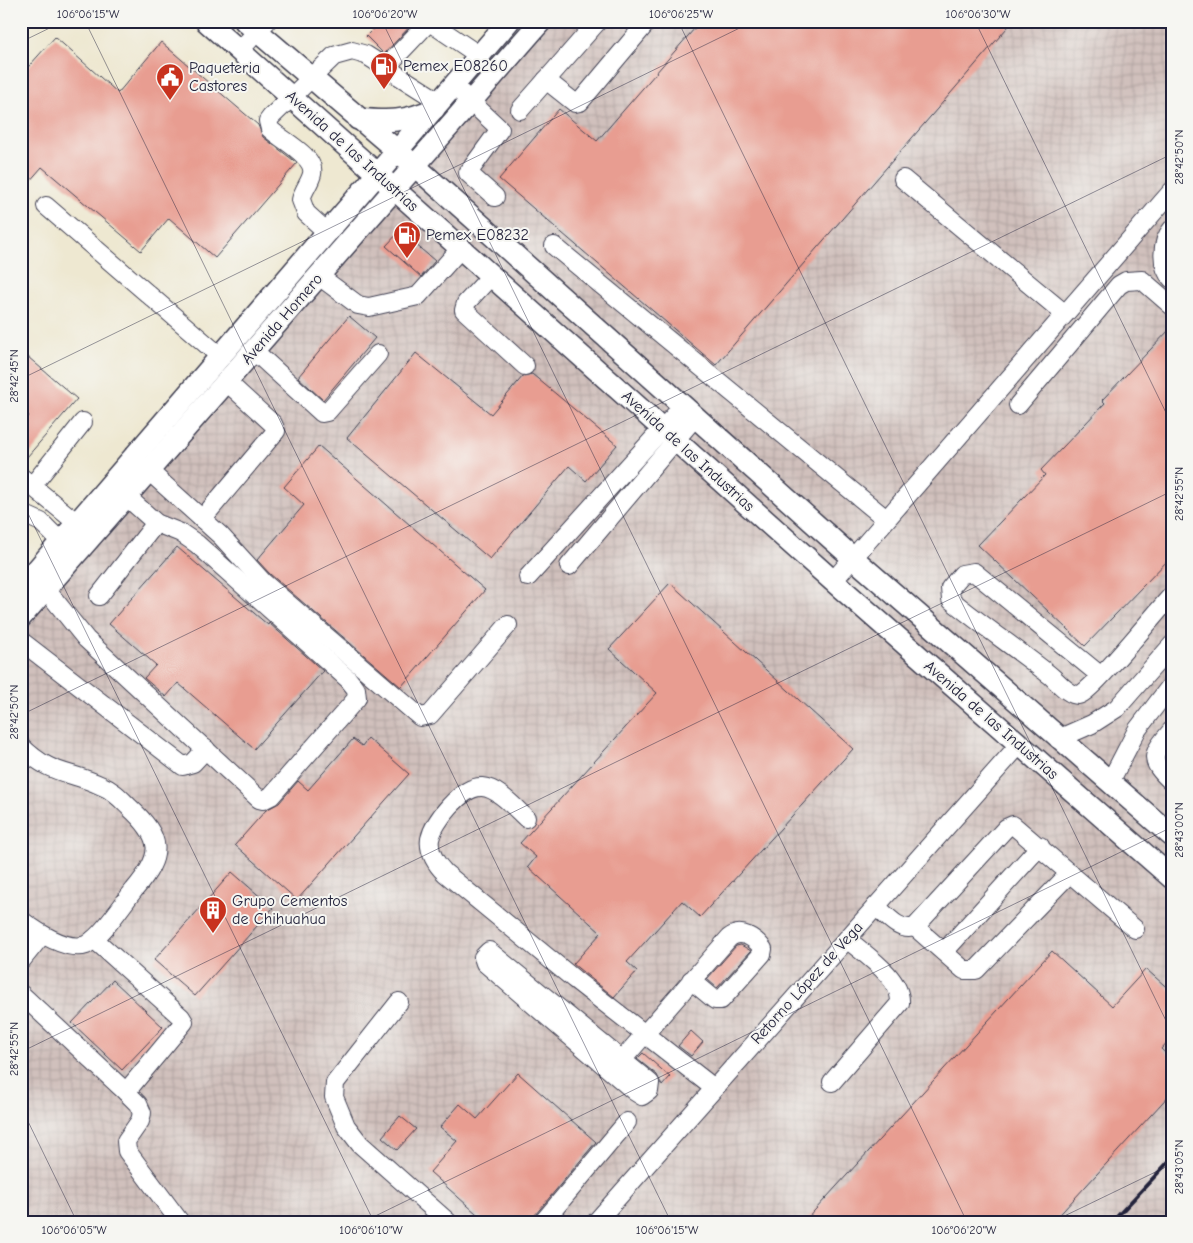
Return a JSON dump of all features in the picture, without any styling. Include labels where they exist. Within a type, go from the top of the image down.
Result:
[{"type":"main road","name":"Avenida de las Industrias","points":[[206,21],[833,581],[1172,878]]},
{"type":"main road","name":"Avenida Homero","points":[[21,617],[77,523],[379,175],[509,21]]},
{"type":"main road","name":"Avenida Homero","points":[[21,588],[127,497],[540,21]]},
{"type":"main road","name":"Avenida de las Industrias","points":[[257,25],[310,77],[415,166],[853,558],[1172,836]]},
{"type":"main road","points":[[358,119],[390,122],[414,118],[437,106]]},
{"type":"main road","points":[[1019,745],[1040,722]]},
{"type":"street","points":[[520,110],[598,21]]},
{"type":"street","points":[[546,80],[575,103],[580,102],[643,27],[642,21]]},
{"type":"street","points":[[385,68],[425,26],[431,23],[480,56]]},
{"type":"street","points":[[240,50],[257,25]]},
{"type":"street","points":[[328,233],[306,213],[302,200],[313,173],[312,166],[306,156],[272,131],[268,125],[271,117],[293,97],[310,77],[334,56],[352,51],[366,55],[437,106]]},
{"type":"street","points":[[454,86],[500,129],[468,171],[495,197]]},
{"type":"street","points":[[904,179],[1065,314]]},
{"type":"street","points":[[833,581],[1172,191]]},
{"type":"street","points":[[46,206],[221,357]]},
{"type":"street","points":[[1172,229],[1163,246],[1164,262],[1172,279]]},
{"type":"street","points":[[554,246],[886,519]]},
{"type":"street","points":[[319,276],[358,304],[369,307],[418,296],[461,248]]},
{"type":"street","points":[[491,276],[466,303],[464,310],[525,366]]},
{"type":"street","points":[[1018,405],[1119,285],[1126,281],[1142,280],[1172,306]]},
{"type":"street","points":[[254,351],[322,413],[327,412],[378,354]]},
{"type":"street","points":[[202,519],[276,431],[273,424],[227,382]]},
{"type":"street","points":[[528,577],[578,521],[642,464],[689,411]]},
{"type":"street","points":[[77,523],[27,481],[83,422]]},
{"type":"street","points":[[569,566],[594,535],[642,464]]},
{"type":"street","points":[[149,471],[221,536],[268,587],[420,717],[430,715],[508,624]]},
{"type":"street","points":[[48,592],[86,639],[260,799],[267,799],[357,698],[348,679],[197,544],[181,533],[156,523],[127,497]]},
{"type":"street","points":[[21,513],[41,522],[56,558],[48,592],[21,634]]},
{"type":"street","points":[[578,521],[594,535]]},
{"type":"street","points":[[98,596],[156,523]]},
{"type":"street","points":[[21,573],[56,558]]},
{"type":"street","points":[[1101,676],[974,572],[962,574],[950,588],[950,600],[1036,664],[1070,692],[1079,695],[1084,694],[1101,676],[1172,595]]},
{"type":"street","points":[[21,640],[183,766],[194,763],[206,749]]},
{"type":"street","points":[[1058,738],[1106,716],[1172,645]]},
{"type":"street","points":[[1110,782],[1136,730],[1172,684]]},
{"type":"street","points":[[1133,689],[1153,706]]},
{"type":"street","points":[[1170,737],[1154,750],[1155,763],[1172,782]]},
{"type":"street","name":"Retorno López de Vega","points":[[596,1222],[1019,745]]},
{"type":"street","points":[[21,746],[35,760],[51,769],[103,786],[113,792],[147,824],[153,834],[156,850],[148,874],[94,939],[86,945],[76,946],[42,935],[21,920]]},
{"type":"street","points":[[526,818],[492,790],[481,787],[469,791],[452,803],[440,818],[430,840],[435,860],[445,874],[714,1088]]},
{"type":"street","points":[[876,906],[901,927],[908,929],[915,927],[1010,825],[1016,825],[1135,928]]},
{"type":"street","points":[[944,952],[1040,846]]},
{"type":"street","points":[[915,927],[964,970],[976,970],[1070,873]]},
{"type":"street","points":[[21,961],[42,935]]},
{"type":"street","points":[[94,939],[182,1017],[184,1022],[126,1092]]},
{"type":"street","points":[[832,1082],[900,1003],[901,995],[894,980],[847,939]]},
{"type":"street","points":[[489,951],[622,1060],[650,1083],[650,1091],[642,1096],[634,1091],[485,963],[483,957],[485,953],[489,951]]},
{"type":"street","points":[[622,1060],[691,980]]},
{"type":"street","points":[[21,994],[138,1104],[142,1113],[140,1122],[126,1142],[127,1151],[180,1222]]},
{"type":"street","points":[[399,1002],[335,1084],[334,1097],[346,1126],[360,1144],[448,1222]]},
{"type":"street","points":[[543,1222],[627,1122]]},
{"type":"shaded area","points":[[545,21],[1172,21],[1172,1222],[21,1222],[21,628]]},
{"type":"building","points":[[381,21],[415,21],[384,54],[366,36]]},
{"type":"building","points":[[701,21],[1013,21],[716,365],[499,179],[559,109],[597,141]]},
{"type":"building","name":"Paqueteria Castores","points":[[55,37],[118,93],[161,42],[258,125],[263,137],[297,163],[215,258],[169,218],[141,251],[42,167],[21,191],[21,75]]},
{"type":"building","points":[[400,231],[435,261],[421,277],[386,246]]},
{"type":"building","points":[[349,316],[375,338],[323,400],[298,377]]},
{"type":"building","points":[[1172,327],[1172,556],[1085,646],[978,545],[1045,475],[1041,470],[1105,403],[1102,400]]},
{"type":"building","points":[[21,351],[77,399],[21,464],[21,424],[29,416],[21,409]]},
{"type":"building","points":[[416,353],[491,414],[523,376],[532,374],[617,445],[586,481],[569,466],[490,559],[347,438]]},
{"type":"building","points":[[319,446],[485,590],[401,687],[270,574],[257,560],[304,505],[284,487]]},
{"type":"building","points":[[177,547],[268,625],[269,623],[323,671],[254,749],[178,683],[166,697],[144,678],[156,665],[109,624]]},
{"type":"building","points":[[670,583],[853,749],[700,917],[682,901],[627,962],[637,971],[614,997],[573,964],[601,933],[528,867],[536,857],[520,843],[657,693],[609,649]]},
{"type":"building","points":[[368,738],[409,774],[297,900],[235,845],[266,810],[279,803],[298,781],[308,790],[353,739],[362,746]]},
{"type":"building","name":"Grupo Cementos de Chihuahua","points":[[232,872],[273,908],[195,996],[154,960]]},
{"type":"building","points":[[741,945],[751,951],[717,988],[707,979],[736,946]]},
{"type":"building","points":[[1052,951],[1112,1006],[1146,969],[1172,992],[1172,1037],[1161,1049],[1172,1059],[1172,1092],[1053,1222],[804,1222]]},
{"type":"building","points":[[113,980],[163,1027],[122,1070],[72,1023]]},
{"type":"building","points":[[691,1031],[703,1042],[691,1056],[678,1046]]},
{"type":"building","points":[[643,1053],[670,1077],[662,1086],[657,1075],[637,1059]]},
{"type":"building","points":[[518,1073],[596,1142],[535,1215],[533,1222],[486,1222],[430,1172],[457,1141],[440,1127],[460,1104],[477,1119]]},
{"type":"building","points":[[400,1116],[416,1129],[397,1150],[382,1137]]},
{"type":"railway","points":[[1112,1222],[1172,1158]]},
{"type":"place","name":"Pemex E08260","points":[[384,90]]},
{"type":"place","name":"Paqueteria Castores","points":[[170,101]]},
{"type":"place","name":"Pemex E08232","points":[[407,259]]},
{"type":"place","name":"Grupo Cementos de Chihuahua","points":[[213,934]]}]
